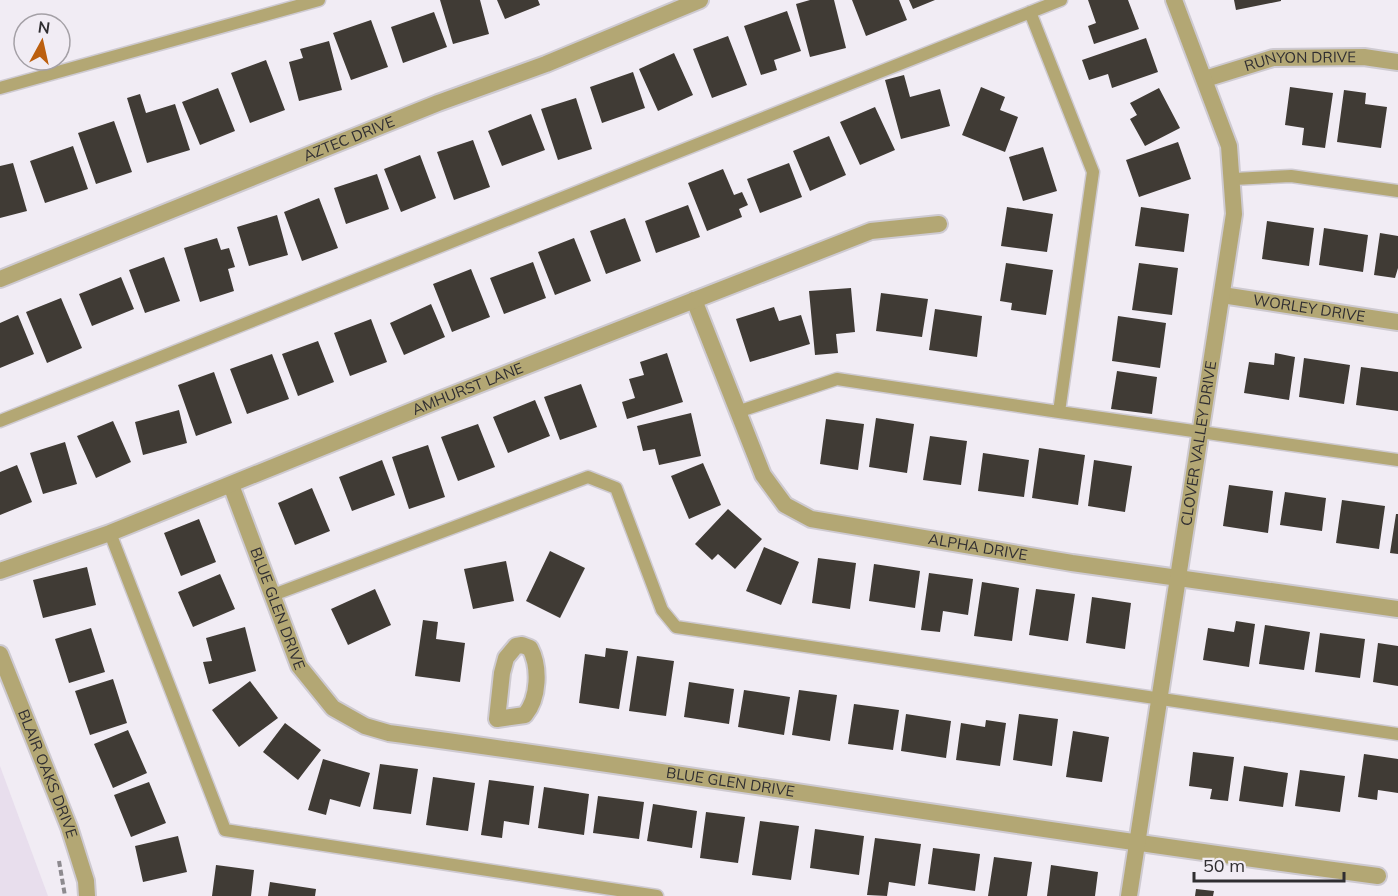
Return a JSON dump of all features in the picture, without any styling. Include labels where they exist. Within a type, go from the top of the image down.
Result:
[{"type":"street","name":"AZTEC DRIVE","points":[[0,279],[438,103],[546,64],[700,0]]},
{"type":"street","name":"CLOVER VALLEY DRIVE","points":[[1129,896],[1234,214],[1234,179],[1229,146],[1174,0]]},
{"type":"street","name":"RUNYON DRIVE","points":[[1205,79],[1273,58],[1364,57],[1398,62]]},
{"type":"street","name":"AMHURST LANE","points":[[0,571],[110,533],[450,395],[871,231],[939,224]]},
{"type":"street","name":"WORLEY DRIVE","points":[[1222,295],[1398,322]]},
{"type":"street","name":"ALPHA DRIVE","points":[[694,300],[763,476],[784,505],[811,519],[1178,578],[1398,609]]},
{"type":"street","name":"BLUE GLEN DRIVE","points":[[231,485],[299,666],[333,708],[365,726],[389,733],[706,777],[1137,845],[1378,876]]},
{"type":"street","name":"BLAIR OAKS DRIVE","points":[[0,654],[69,827],[84,873],[87,896]]},
{"type":"street","points":[[493,747],[497,719]]},
{"type":"lane","points":[[0,88],[319,0]]},
{"type":"lane","points":[[0,421],[1061,0]]},
{"type":"lane","points":[[1030,12],[1093,172],[1059,412]]},
{"type":"lane","points":[[1234,179],[1291,176],[1398,191]]},
{"type":"lane","points":[[737,412],[837,379],[1398,460]]},
{"type":"lane","points":[[273,595],[588,477],[616,488],[662,610],[676,627],[1398,734]]},
{"type":"lane","points":[[110,533],[225,830],[657,896]]},
{"type":"shaded area","points":[[0,766],[48,896],[0,896]]},
{"type":"building","points":[[440,0],[480,0],[489,34],[453,44]]},
{"type":"building","points":[[497,0],[538,0],[540,5],[505,19]]},
{"type":"building","points":[[810,0],[834,0],[846,48],[810,57],[796,4]]},
{"type":"building","points":[[852,0],[899,0],[907,20],[866,36]]},
{"type":"building","points":[[909,0],[935,0],[913,9]]},
{"type":"building","points":[[1088,0],[1128,0],[1139,29],[1094,44],[1088,26],[1096,23]]},
{"type":"building","points":[[1234,0],[1281,0],[1281,1],[1236,10]]},
{"type":"building","points":[[787,11],[801,51],[774,60],[777,70],[761,75],[744,26]]},
{"type":"building","points":[[434,12],[447,47],[403,63],[391,27]]},
{"type":"building","points":[[371,20],[388,67],[351,80],[333,33]]},
{"type":"building","points":[[728,36],[747,85],[712,98],[693,49]]},
{"type":"building","points":[[1146,38],[1158,72],[1112,88],[1108,74],[1089,80],[1082,60]]},
{"type":"building","points":[[329,41],[342,90],[299,101],[289,62],[303,58],[300,49]]},
{"type":"building","points":[[674,53],[693,95],[658,111],[639,69]]},
{"type":"building","points":[[266,60],[285,110],[250,123],[231,73]]},
{"type":"building","points":[[633,72],[645,108],[602,123],[590,87]]},
{"type":"building","points":[[904,75],[910,97],[940,89],[950,126],[901,139],[885,80]]},
{"type":"building","points":[[981,87],[1005,97],[1000,110],[1018,117],[1005,152],[962,135]]},
{"type":"building","points":[[1290,87],[1333,93],[1325,148],[1302,145],[1304,128],[1285,125]]},
{"type":"building","points":[[218,88],[235,131],[200,145],[182,102]]},
{"type":"building","points":[[1159,88],[1180,128],[1145,146],[1130,119],[1137,115],[1130,103]]},
{"type":"building","points":[[1344,90],[1366,93],[1365,104],[1387,107],[1381,148],[1337,142]]},
{"type":"building","points":[[140,94],[146,113],[175,104],[190,150],[147,163],[127,98]]},
{"type":"building","points":[[576,98],[592,149],[558,160],[541,109]]},
{"type":"building","points":[[875,107],[895,150],[860,165],[840,122]]},
{"type":"building","points":[[531,114],[545,150],[502,166],[488,131]]},
{"type":"building","points":[[114,121],[132,172],[96,184],[78,133]]},
{"type":"building","points":[[829,136],[846,175],[810,191],[793,151]]},
{"type":"building","points":[[473,140],[490,187],[454,200],[437,152]]},
{"type":"building","points":[[1178,142],[1191,179],[1139,197],[1126,160]]},
{"type":"building","points":[[73,146],[88,189],[45,203],[30,161]]},
{"type":"building","points":[[1043,147],[1057,191],[1023,201],[1009,157]]},
{"type":"building","points":[[420,155],[436,198],[401,212],[384,169]]},
{"type":"building","points":[[13,163],[27,211],[0,218],[0,166]]},
{"type":"building","points":[[789,163],[802,197],[760,213],[747,179]]},
{"type":"building","points":[[723,169],[734,195],[742,192],[748,205],[739,209],[742,217],[707,231],[688,183]]},
{"type":"building","points":[[377,174],[389,209],[346,224],[334,188]]},
{"type":"building","points":[[319,198],[338,248],[302,261],[284,212]]},
{"type":"building","points":[[688,205],[700,237],[656,253],[645,221]]},
{"type":"building","points":[[1007,207],[1053,214],[1047,252],[1001,246]]},
{"type":"building","points":[[1141,207],[1189,214],[1184,252],[1135,246]]},
{"type":"building","points":[[277,215],[288,255],[249,266],[237,227]]},
{"type":"building","points":[[625,218],[641,261],[606,274],[590,231]]},
{"type":"building","points":[[1267,221],[1314,228],[1309,266],[1262,259]]},
{"type":"building","points":[[1324,228],[1368,235],[1363,272],[1319,265]]},
{"type":"building","points":[[1380,233],[1398,236],[1398,268],[1395,278],[1374,275]]},
{"type":"building","points":[[217,238],[221,250],[229,248],[235,267],[228,269],[234,291],[200,302],[184,248]]},
{"type":"building","points":[[574,238],[591,281],[555,295],[538,252]]},
{"type":"building","points":[[164,257],[180,301],[145,313],[129,270]]},
{"type":"building","points":[[533,262],[546,298],[504,314],[490,278]]},
{"type":"building","points":[[1006,263],[1053,270],[1046,315],[1011,310],[1012,303],[1000,301]]},
{"type":"building","points":[[1139,263],[1178,268],[1172,315],[1132,310]]},
{"type":"building","points":[[471,269],[490,317],[452,332],[433,284]]},
{"type":"building","points":[[121,277],[134,309],[92,326],[79,294]]},
{"type":"building","points":[[851,288],[855,332],[836,334],[838,353],[815,355],[809,291]]},
{"type":"building","points":[[881,293],[928,299],[922,337],[876,331]]},
{"type":"building","points":[[61,298],[82,348],[47,363],[26,312]]},
{"type":"building","points":[[431,304],[445,337],[404,355],[390,323]]},
{"type":"building","points":[[774,307],[779,321],[801,315],[810,344],[750,362],[736,319]]},
{"type":"building","points":[[935,309],[982,316],[977,357],[929,350]]},
{"type":"building","points":[[18,315],[34,354],[0,368],[0,323]]},
{"type":"building","points":[[1118,316],[1166,323],[1160,368],[1112,361]]},
{"type":"building","points":[[371,319],[387,362],[350,376],[334,333]]},
{"type":"building","points":[[318,341],[334,382],[298,396],[282,354]]},
{"type":"building","points":[[667,353],[683,402],[627,419],[622,402],[635,398],[629,379],[644,375],[640,362]]},
{"type":"building","points":[[1275,353],[1295,357],[1289,400],[1244,393],[1249,362],[1274,365]]},
{"type":"building","points":[[272,354],[289,399],[247,414],[230,369]]},
{"type":"building","points":[[1304,358],[1350,365],[1344,404],[1299,397]]},
{"type":"building","points":[[1361,367],[1398,372],[1398,411],[1356,405]]},
{"type":"building","points":[[1117,371],[1157,377],[1152,414],[1111,409]]},
{"type":"building","points":[[214,372],[232,423],[196,436],[178,385]]},
{"type":"building","points":[[581,384],[597,427],[560,440],[544,397]]},
{"type":"building","points":[[535,400],[550,436],[508,453],[493,417]]},
{"type":"building","points":[[179,410],[187,443],[143,455],[135,422]]},
{"type":"building","points":[[691,413],[701,456],[659,465],[655,449],[643,451],[637,426]]},
{"type":"building","points":[[876,418],[914,424],[907,473],[869,467]]},
{"type":"building","points":[[826,419],[864,424],[858,470],[820,464]]},
{"type":"building","points":[[113,421],[131,462],[96,478],[77,436]]},
{"type":"building","points":[[478,424],[495,467],[458,481],[441,437]]},
{"type":"building","points":[[930,436],[967,441],[961,485],[923,480]]},
{"type":"building","points":[[65,442],[77,484],[43,494],[30,453]]},
{"type":"building","points":[[428,445],[445,497],[409,509],[392,457]]},
{"type":"building","points":[[1039,448],[1085,455],[1078,505],[1032,498]]},
{"type":"building","points":[[983,453],[1029,460],[1024,497],[978,491]]},
{"type":"building","points":[[382,460],[395,495],[352,511],[339,477]]},
{"type":"building","points":[[1094,460],[1132,466],[1125,512],[1088,506]]},
{"type":"building","points":[[703,463],[721,505],[689,519],[671,476]]},
{"type":"building","points":[[17,465],[32,502],[0,515],[0,472]]},
{"type":"building","points":[[1229,485],[1273,491],[1268,533],[1223,526]]},
{"type":"building","points":[[312,488],[330,531],[295,545],[278,503]]},
{"type":"building","points":[[1285,492],[1326,498],[1322,531],[1280,525]]},
{"type":"building","points":[[1342,500],[1385,506],[1379,549],[1336,543]]},
{"type":"building","points":[[728,509],[762,539],[735,569],[718,554],[712,560],[695,544]]},
{"type":"building","points":[[1396,514],[1398,514],[1398,554],[1390,553]]},
{"type":"building","points":[[199,519],[216,562],[181,576],[164,533]]},
{"type":"building","points":[[764,547],[799,562],[781,605],[746,591]]},
{"type":"building","points":[[550,551],[585,568],[560,618],[526,601]]},
{"type":"building","points":[[818,558],[856,563],[850,609],[812,603]]},
{"type":"building","points":[[506,561],[514,601],[473,609],[464,569]]},
{"type":"building","points":[[874,564],[920,571],[915,608],[869,601]]},
{"type":"building","points":[[87,567],[96,605],[43,618],[33,580]]},
{"type":"building","points":[[929,573],[973,579],[968,615],[943,611],[940,632],[921,630]]},
{"type":"building","points":[[220,574],[235,609],[193,627],[178,592]]},
{"type":"building","points":[[982,582],[1019,588],[1012,641],[974,636]]},
{"type":"building","points":[[375,589],[391,625],[348,645],[331,609]]},
{"type":"building","points":[[1036,589],[1075,594],[1068,641],[1029,635]]},
{"type":"building","points":[[1092,597],[1131,603],[1125,649],[1086,643]]},
{"type":"building","points":[[423,620],[438,622],[436,639],[465,643],[460,682],[415,676]]},
{"type":"building","points":[[1236,621],[1255,624],[1249,667],[1203,660],[1208,628],[1234,632]]},
{"type":"building","points":[[1265,625],[1310,632],[1304,670],[1259,664]]},
{"type":"building","points":[[245,627],[256,671],[209,684],[203,662],[212,661],[206,638]]},
{"type":"building","points":[[91,628],[105,672],[69,683],[55,639]]},
{"type":"building","points":[[1320,633],[1365,639],[1360,678],[1315,672]]},
{"type":"building","points":[[1378,643],[1398,646],[1398,686],[1373,682]]},
{"type":"building","points":[[606,648],[628,651],[619,709],[579,703],[585,654],[605,657]]},
{"type":"building","points":[[637,656],[674,661],[666,716],[629,711]]},
{"type":"building","points":[[113,679],[127,723],[90,735],[75,691]]},
{"type":"building","points":[[250,681],[278,718],[239,747],[212,710]]},
{"type":"building","points":[[689,682],[734,689],[729,724],[684,717]]},
{"type":"building","points":[[744,690],[790,697],[784,735],[738,727]]},
{"type":"building","points":[[799,690],[837,695],[830,741],[792,735]]},
{"type":"building","points":[[854,704],[899,710],[893,750],[848,744]]},
{"type":"building","points":[[906,714],[951,721],[946,758],[901,751]]},
{"type":"building","points":[[1019,714],[1058,719],[1052,766],[1013,760]]},
{"type":"building","points":[[986,720],[1006,723],[1000,766],[956,760],[961,723],[985,727]]},
{"type":"building","points":[[285,723],[321,750],[298,780],[263,752]]},
{"type":"building","points":[[128,730],[147,773],[113,788],[94,744]]},
{"type":"building","points":[[1073,731],[1109,737],[1102,782],[1066,777]]},
{"type":"building","points":[[1193,752],[1234,757],[1228,801],[1210,799],[1212,789],[1189,786]]},
{"type":"building","points":[[1364,754],[1398,759],[1398,793],[1378,790],[1377,800],[1358,797]]},
{"type":"building","points":[[323,759],[370,773],[360,807],[330,799],[326,815],[308,810]]},
{"type":"building","points":[[380,764],[418,769],[411,814],[373,809]]},
{"type":"building","points":[[1244,766],[1288,773],[1283,807],[1239,801]]},
{"type":"building","points":[[1300,770],[1345,776],[1340,812],[1295,806]]},
{"type":"building","points":[[433,777],[475,783],[468,831],[426,825]]},
{"type":"building","points":[[489,780],[534,786],[529,825],[504,821],[502,838],[481,835]]},
{"type":"building","points":[[149,782],[166,823],[131,837],[114,795]]},
{"type":"building","points":[[544,787],[589,794],[584,835],[538,828]]},
{"type":"building","points":[[598,796],[644,802],[639,839],[593,833]]},
{"type":"building","points":[[653,804],[697,811],[692,848],[647,841]]},
{"type":"building","points":[[706,812],[745,817],[738,863],[700,858]]},
{"type":"building","points":[[760,821],[799,826],[791,880],[752,875]]},
{"type":"building","points":[[815,829],[864,836],[859,875],[810,868]]},
{"type":"building","points":[[178,836],[187,872],[143,882],[135,846]]},
{"type":"building","points":[[875,838],[921,844],[915,886],[889,882],[887,896],[867,895]]},
{"type":"building","points":[[933,848],[980,854],[975,891],[928,884]]},
{"type":"building","points":[[994,857],[1032,862],[1027,896],[988,896]]},
{"type":"building","points":[[216,865],[254,870],[251,896],[212,896]]},
{"type":"building","points":[[1051,865],[1098,872],[1095,896],[1047,896]]},
{"type":"building","points":[[270,882],[316,889],[315,896],[268,896]]},
{"type":"building","points":[[1196,889],[1214,891],[1213,896],[1195,896]]}]
